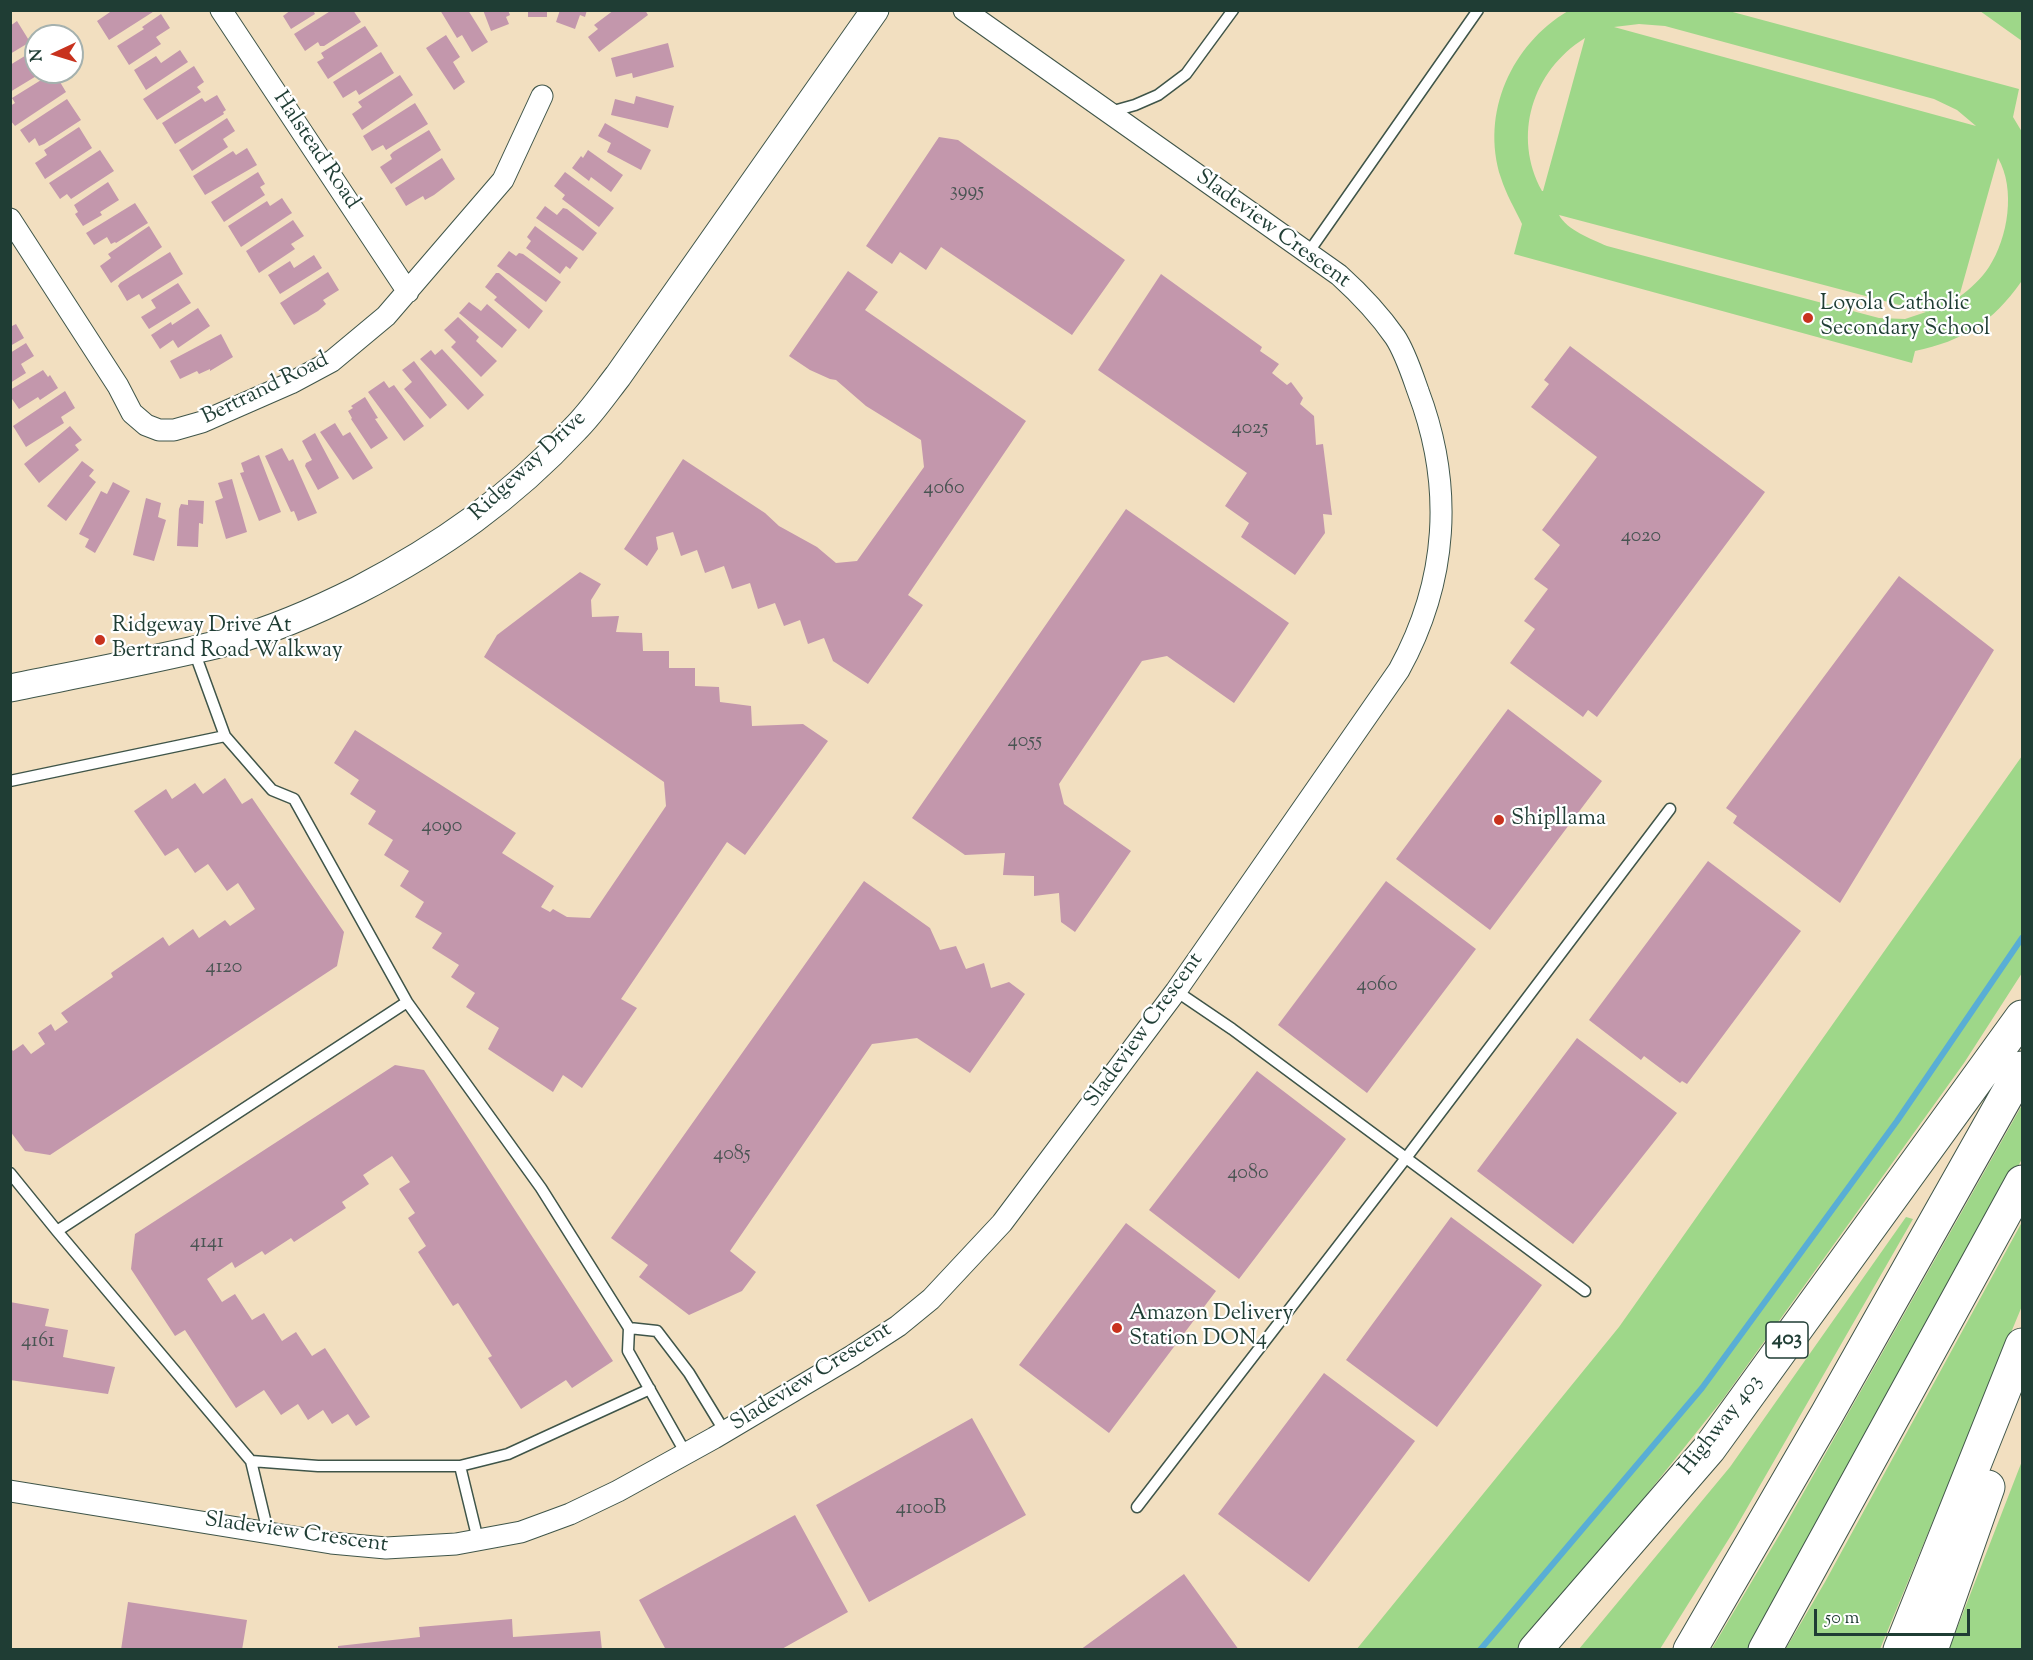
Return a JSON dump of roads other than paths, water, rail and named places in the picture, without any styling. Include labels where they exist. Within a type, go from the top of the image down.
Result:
[{"type":"highway","name":"Highway 403","points":[[1534,1650],[1709,1449],[2022,1017]]},
{"type":"highway","points":[[1690,1650],[1827,1414],[2022,1068]]},
{"type":"highway","points":[[1765,1650],[2022,1182]]},
{"type":"highway","points":[[1900,1650],[2022,1345]]},
{"type":"highway","points":[[1930,1650],[2022,1390]]},
{"type":"street","name":"Halstead Road","points":[[221,10],[408,292]]},
{"type":"street","name":"Ridgeway Drive","points":[[10,688],[233,640],[293,620],[337,601],[395,570],[461,530],[504,496],[576,428],[618,376],[875,10]]},
{"type":"street","name":"Sladeview Crescent","points":[[10,1491],[331,1543],[386,1548],[456,1544],[521,1532],[570,1514],[618,1491],[685,1452],[725,1432],[898,1326],[931,1299],[1002,1223],[1176,991],[1399,670],[1414,644],[1428,606],[1439,545],[1442,511],[1440,468],[1430,421],[1396,338],[1368,302],[1340,275],[964,10]]},
{"type":"street","name":"Bertrand Road","points":[[10,219],[118,386],[132,413],[146,425],[159,430],[174,430],[202,422],[332,361],[386,316],[503,180],[542,96]]},
{"type":"lane","points":[[1109,112],[1135,105],[1158,95],[1185,75],[1233,10]]},
{"type":"lane","points":[[1308,253],[1478,10]]},
{"type":"lane","points":[[194,649],[225,736],[272,790],[294,799],[407,1002],[541,1188],[629,1328],[628,1351],[685,1452]]},
{"type":"lane","points":[[10,782],[225,736]]},
{"type":"lane","points":[[1137,1507],[1406,1158],[1670,809]]},
{"type":"lane","points":[[1176,991],[1232,1029],[1585,1291]]},
{"type":"lane","points":[[57,1231],[407,1002]]},
{"type":"lane","points":[[10,1173],[251,1461],[268,1532]]},
{"type":"lane","points":[[629,1328],[657,1330],[689,1373],[725,1432]]},
{"type":"lane","points":[[251,1461],[318,1466],[460,1466],[508,1454],[650,1389]]},
{"type":"lane","points":[[460,1466],[478,1540]]},
{"type":"waterway","points":[[1480,1650],[1702,1388],[1897,1121],[2022,938]]},
{"type":"place","name":"Loyola Catholic Secondary School","points":[[1808,318]]},
{"type":"place","name":"Ridgeway Drive At Bertrand Road Walkway","points":[[100,640]]},
{"type":"place","name":"Shipllama","points":[[1499,820]]},
{"type":"place","name":"Amazon Delivery Station DON4","points":[[1117,1328]]}]
